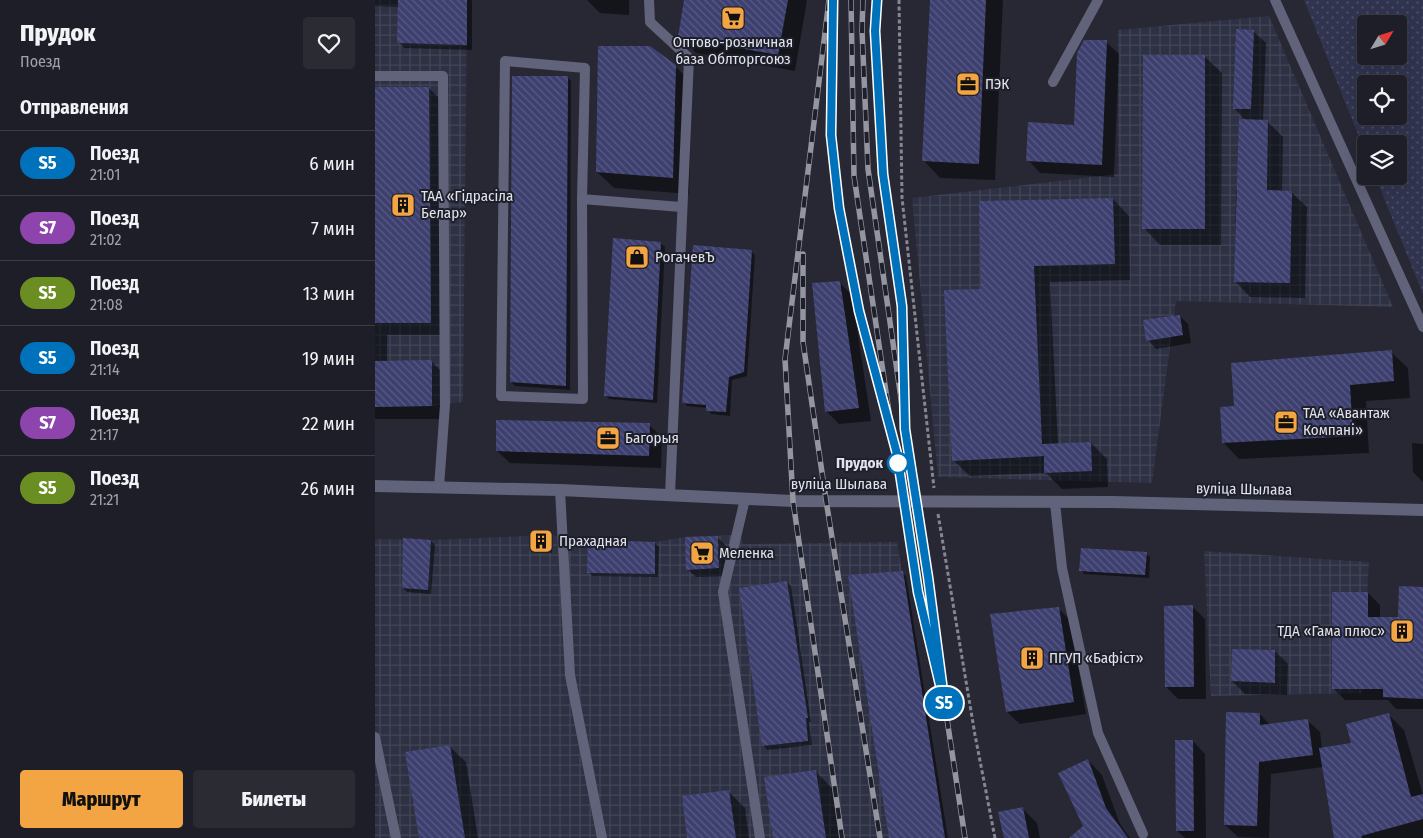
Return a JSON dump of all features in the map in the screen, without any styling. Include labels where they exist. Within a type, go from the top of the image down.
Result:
[{"type":"street","name":"вуліца Шылава","points":[[375,486],[561,490],[745,499],[935,500],[1423,510]]},
{"type":"lane","points":[[649,0],[650,22],[689,58],[681,207],[670,495]]},
{"type":"lane","points":[[1053,82],[1098,0]]},
{"type":"lane","points":[[1275,0],[1423,327]]},
{"type":"lane","points":[[505,61],[585,68],[582,199],[583,400],[501,396],[505,61]]},
{"type":"lane","points":[[375,76],[443,76],[445,404],[439,488]]},
{"type":"lane","points":[[582,199],[681,207]]},
{"type":"lane","points":[[561,490],[571,675],[602,838]]},
{"type":"lane","points":[[745,499],[723,592],[760,838]]},
{"type":"lane","points":[[1055,503],[1061,568],[1097,732],[1143,834]]},
{"type":"lane","points":[[375,737],[396,838]]},
{"type":"path","points":[[899,0],[902,198],[935,500],[975,735],[995,838]]},
{"type":"shaded area","name":"ТАА «Гідрасіла Белар»","points":[[375,0],[467,0],[463,402],[432,406],[375,407]]},
{"type":"shaded area","points":[[1304,0],[1423,0],[1423,294],[1379,185],[1407,185],[1407,135],[1358,135]]},
{"type":"shaded area","points":[[1269,16],[1393,307],[1176,301],[1152,483],[938,477],[912,198],[1118,174],[1118,30]]},
{"type":"shaded area","points":[[549,535],[588,540],[655,542],[685,537],[741,535],[743,544],[897,542],[945,838],[375,838],[375,539],[431,540]]},
{"type":"shaded area","points":[[1204,551],[1369,562],[1362,693],[1211,696]]},
{"type":"building","points":[[398,0],[467,0],[467,45],[397,43]]},
{"type":"building","name":"Оптово-розничная база Облторгсоюз","points":[[684,0],[788,0],[778,55],[678,37]]},
{"type":"building","points":[[930,0],[986,0],[979,164],[922,161]]},
{"type":"building","points":[[1236,29],[1254,30],[1251,109],[1233,109]]},
{"type":"building","points":[[1084,40],[1107,40],[1102,165],[1026,161],[1028,122],[1074,125],[1077,53]]},
{"type":"building","points":[[598,46],[650,46],[676,65],[673,178],[596,172]]},
{"type":"building","points":[[1143,55],[1205,55],[1205,229],[1142,229]]},
{"type":"building","points":[[512,76],[568,76],[566,386],[510,382]]},
{"type":"building","name":"ТАА «Гідрасіла Белар»","points":[[375,87],[429,87],[431,323],[375,323]]},
{"type":"building","points":[[1239,119],[1268,120],[1267,190],[1292,191],[1290,283],[1234,282]]},
{"type":"building","points":[[1113,198],[1115,264],[1034,266],[1042,444],[1091,442],[1092,471],[1044,473],[1044,456],[952,461],[944,290],[981,289],[979,201]]},
{"type":"building","points":[[613,238],[661,242],[653,400],[604,396]]},
{"type":"building","points":[[693,245],[752,250],[744,372],[729,377],[726,412],[706,411],[706,405],[682,403]]},
{"type":"building","points":[[840,281],[859,408],[825,412],[812,283]]},
{"type":"building","points":[[1180,315],[1183,335],[1146,341],[1143,320]]},
{"type":"building","points":[[1392,350],[1394,381],[1350,385],[1353,436],[1222,443],[1220,407],[1234,406],[1231,363]]},
{"type":"building","points":[[432,360],[432,406],[375,407],[375,361]]},
{"type":"building","points":[[496,420],[650,423],[649,456],[496,451]]},
{"type":"building","name":"Прахадная","points":[[534,535],[549,535],[549,549],[534,548]]},
{"type":"building","name":"Меленка","points":[[718,536],[719,568],[686,570],[685,537]]},
{"type":"building","points":[[403,538],[431,540],[428,590],[402,588]]},
{"type":"building","points":[[588,540],[655,542],[655,574],[587,573]]},
{"type":"building","points":[[1081,548],[1147,552],[1145,575],[1079,571]]},
{"type":"building","points":[[903,571],[945,838],[889,838],[848,575]]},
{"type":"building","points":[[787,581],[808,718],[806,718],[808,741],[762,746],[739,588]]},
{"type":"building","points":[[1399,586],[1423,587],[1423,699],[1383,697],[1383,689],[1332,689],[1332,592],[1368,592],[1368,617],[1398,617]]},
{"type":"building","points":[[1193,605],[1194,687],[1165,687],[1164,606]]},
{"type":"building","name":"ПГУП «Бафіст»","points":[[1059,607],[1074,702],[1006,712],[990,614]]},
{"type":"building","points":[[1232,649],[1275,650],[1275,683],[1231,681]]},
{"type":"building","points":[[1226,712],[1260,713],[1260,725],[1308,719],[1313,755],[1259,762],[1257,826],[1224,825]]},
{"type":"building","points":[[1389,713],[1411,797],[1423,794],[1423,819],[1361,836],[1362,838],[1334,838],[1319,748],[1351,743],[1346,724]]},
{"type":"building","points":[[1175,740],[1193,740],[1194,831],[1176,831]]},
{"type":"building","points":[[450,745],[465,838],[419,838],[405,752]]},
{"type":"building","points":[[1088,759],[1106,808],[1128,838],[1069,838],[1083,826],[1058,773]]},
{"type":"building","points":[[816,770],[826,838],[773,838],[764,777]]},
{"type":"building","points":[[729,790],[736,838],[687,838],[682,796]]},
{"type":"building","points":[[1023,807],[1029,838],[1004,838],[998,812]]},
{"type":"railway","points":[[829,0],[785,359],[793,501],[842,838]]},
{"type":"railway","points":[[851,0],[854,176],[902,500],[918,592],[945,706],[965,838]]},
{"type":"railway","points":[[863,0],[862,30],[868,169],[937,649]]},
{"type":"railway","points":[[877,0],[875,31],[883,174],[902,306],[904,376]]},
{"type":"railway","points":[[833,15],[830,107],[834,170],[844,235],[882,397]]},
{"type":"railway","points":[[803,254],[803,342],[826,500],[880,838]]},
{"type":"train","name":"S5","points":[[833,0],[831,135],[839,208],[859,311],[897,454],[902,500],[918,592],[945,706],[928,577],[905,429],[902,306],[883,174],[875,31],[877,0]]},
{"type":"place","name":"Оптово-розничная база Облторгсоюз","points":[[733,18]]},
{"type":"place","name":"ПЭК","points":[[968,84]]},
{"type":"place","name":"ТАА «Гідрасіла Белар»","points":[[403,205]]},
{"type":"place","name":"РогачевЪ","points":[[637,257]]},
{"type":"place","name":"ТАА «Авантаж Компані»","points":[[1286,422]]},
{"type":"place","name":"Багорыя","points":[[608,438]]},
{"type":"place","name":"Прудок","points":[[898,463]]},
{"type":"place","name":"Прахадная","points":[[541,541]]},
{"type":"place","name":"Меленка","points":[[702,553]]},
{"type":"place","name":"ТДА «Гама плюс»","points":[[1402,631]]},
{"type":"place","name":"ПГУП «Бафіст»","points":[[1032,658]]}]
